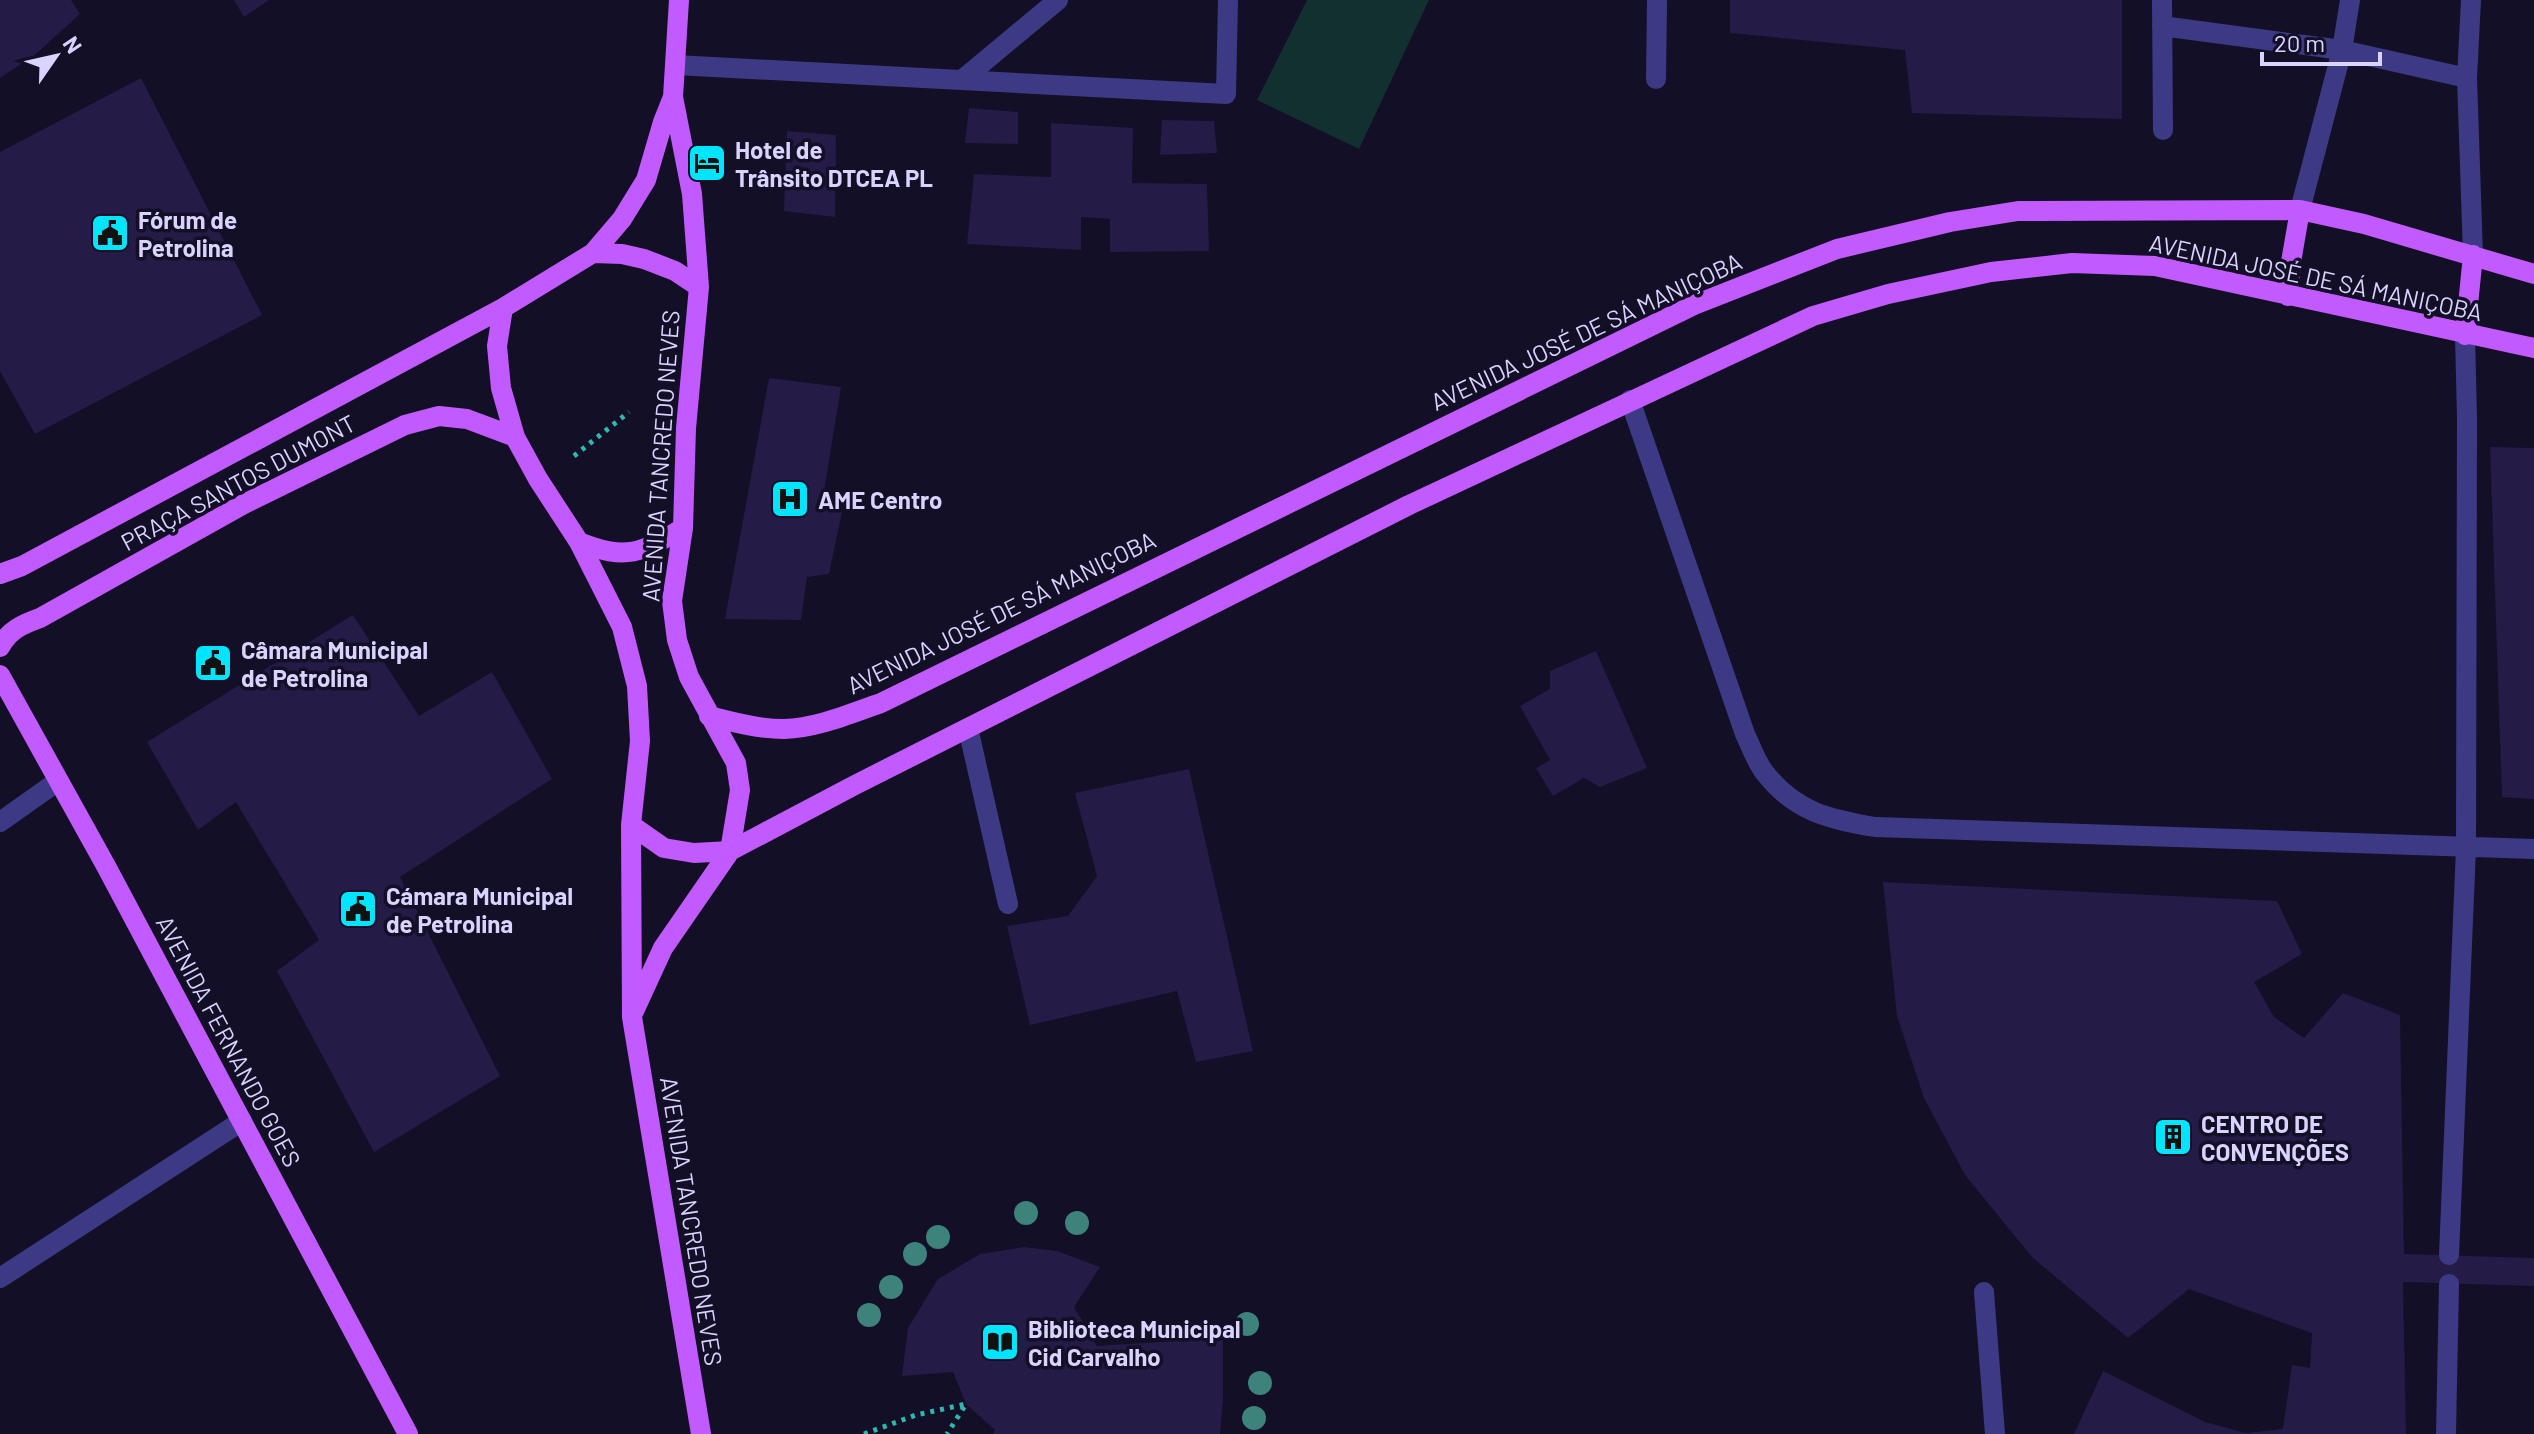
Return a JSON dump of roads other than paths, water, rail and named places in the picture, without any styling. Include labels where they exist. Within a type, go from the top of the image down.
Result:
[{"type":"main road","name":"AVENIDA TANCREDO NEVES","points":[[632,1017],[663,948],[730,851],[740,790],[736,763],[689,677],[677,640],[672,601],[683,528],[686,428],[699,287],[692,194],[673,97],[679,0]]},
{"type":"main road","name":"AVENIDA TANCREDO NEVES","points":[[593,253],[638,196],[673,97]]},
{"type":"main road","name":"AVENIDA JOSÉ DE SÁ MANIÇOBA","points":[[709,716],[756,727],[784,729],[820,724],[881,703],[1694,305],[1837,249],[1950,222],[2018,211],[2300,210],[2364,224],[2534,274]]},
{"type":"main road","points":[[2288,296],[2300,210]]},
{"type":"main road","points":[[593,253],[644,259],[675,271],[699,287]]},
{"type":"main road","name":"PRAÇA SANTOS DUMONT","points":[[0,574],[22,566],[503,308],[593,253]]},
{"type":"main road","points":[[2465,335],[2473,255]]},
{"type":"main road","name":"AVENIDA JOSÉ DE SÁ MANIÇOBA","points":[[730,851],[1409,505],[1813,316],[1888,294],[1991,272],[2072,263],[2155,266],[2534,348]]},
{"type":"main road","name":"AVENIDA TANCREDO NEVES","points":[[503,308],[497,346],[501,388],[515,437],[579,542],[622,627],[637,686],[640,741],[631,825],[632,1017],[701,1434]]},
{"type":"main road","name":"PRAÇA SANTOS DUMONT","points":[[0,647],[10,633],[23,624],[40,618],[244,504],[405,425],[439,416],[467,419],[515,437]]},
{"type":"main road","points":[[579,542],[601,551],[627,554],[647,549],[683,528]]},
{"type":"main road","name":"AVENIDA FERNANDO GOES","points":[[0,675],[408,1434]]},
{"type":"main road","points":[[631,825],[664,848],[694,853],[730,851]]},
{"type":"street","points":[[962,80],[1058,0]]},
{"type":"street","points":[[676,65],[1226,94],[1228,0]]},
{"type":"street","points":[[1656,79],[1657,0]]},
{"type":"street","points":[[2162,0],[2163,130]]},
{"type":"street","points":[[2300,210],[2342,50],[2350,0]]},
{"type":"street","points":[[2471,0],[2467,78],[2473,255]]},
{"type":"street","points":[[2162,26],[2342,50],[2467,78]]},
{"type":"street","points":[[2449,1255],[2466,848],[2465,335]]},
{"type":"street","points":[[1630,400],[1745,734],[1764,772],[1792,800],[1827,818],[1875,827],[2534,849]]},
{"type":"street","points":[[968,728],[1008,904]]},
{"type":"street","points":[[0,822],[58,781]]},
{"type":"street","points":[[0,1278],[242,1121]]},
{"type":"street","points":[[2446,1434],[2449,1284]]},
{"type":"street","points":[[1984,1292],[1995,1434]]},
{"type":"place","name":"Hotel de Trânsito DTCEA PL","points":[[707,163]]},
{"type":"place","name":"Fórum de Petrolina","points":[[110,233]]},
{"type":"place","name":"AME Centro","points":[[790,499]]},
{"type":"place","name":"Câmara Municipal de Petrolina","points":[[213,663]]},
{"type":"place","name":"Cámara Municipal de Petrolina","points":[[358,909]]},
{"type":"place","name":"CENTRO DE CONVENÇÕES","points":[[2173,1137]]},
{"type":"place","name":"Biblioteca Municipal Cid Carvalho","points":[[1000,1342]]}]
